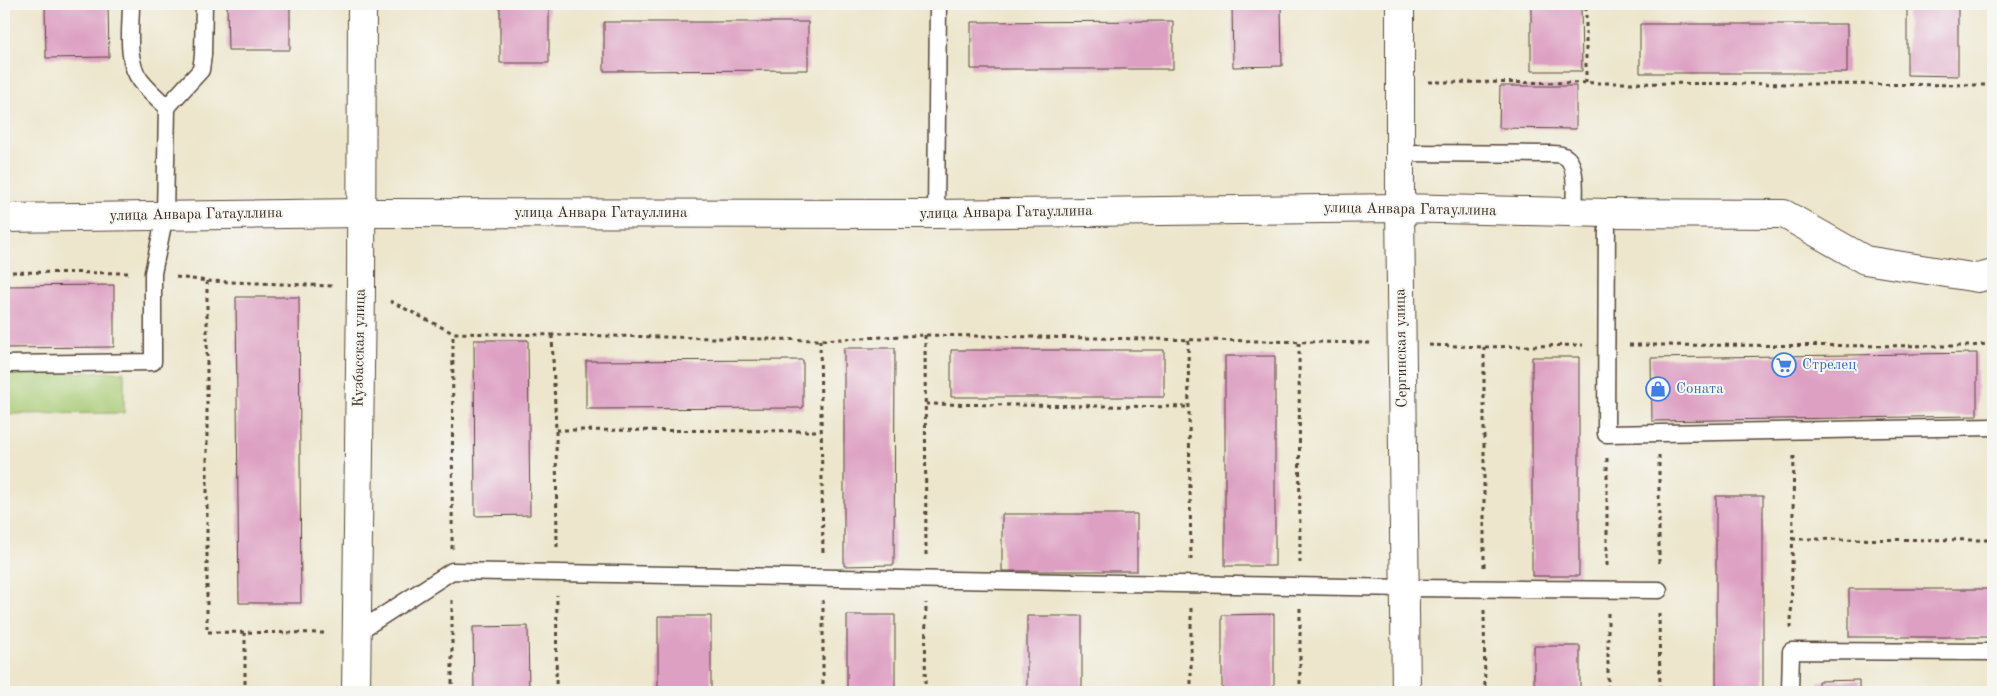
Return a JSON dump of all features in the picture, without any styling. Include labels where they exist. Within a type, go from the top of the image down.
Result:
[{"type":"street","name":"Кузбасская улица","points":[[356,692],[362,213],[362,4]]},
{"type":"street","name":"Сергинская улица","points":[[1400,4],[1400,208],[1406,692]]},
{"type":"street","name":"улица Анвара Гатауллина","points":[[4,218],[362,213],[936,214],[1400,208],[1574,213],[1784,214],[1865,260],[1978,278],[1993,274]]},
{"type":"lane","points":[[131,4],[131,53],[134,69],[141,81],[166,107]]},
{"type":"lane","points":[[4,364],[153,362],[154,273],[166,215],[166,107],[201,70],[204,4]]},
{"type":"lane","points":[[936,214],[938,4]]},
{"type":"lane","points":[[1400,153],[1552,154],[1564,156],[1572,162],[1574,173],[1574,213]]},
{"type":"lane","points":[[1607,213],[1606,434],[1993,427]]},
{"type":"lane","points":[[356,633],[452,571],[1406,588],[1659,590]]},
{"type":"lane","points":[[1790,692],[1791,651],[1993,652]]},
{"type":"path","points":[[1586,4],[1586,83]]},
{"type":"path","points":[[1400,82],[1993,85]]},
{"type":"path","points":[[4,272],[154,273],[206,281],[361,287],[453,333],[820,340],[925,335],[1299,343],[1402,343],[1484,347],[1605,344],[1972,346],[1993,343]]},
{"type":"path","points":[[206,281],[207,632],[356,633]]},
{"type":"path","points":[[452,692],[453,333]]},
{"type":"path","points":[[552,335],[556,430],[556,692]]},
{"type":"path","points":[[925,335],[925,692]]},
{"type":"path","points":[[820,340],[823,577],[822,692]]},
{"type":"path","points":[[1188,340],[1191,692]]},
{"type":"path","points":[[1299,343],[1300,692]]},
{"type":"path","points":[[1484,347],[1485,692]]},
{"type":"path","points":[[926,404],[1190,407]]},
{"type":"path","points":[[556,430],[821,431]]},
{"type":"path","points":[[1791,651],[1794,430]]},
{"type":"path","points":[[1659,433],[1660,692]]},
{"type":"path","points":[[1606,434],[1608,692]]},
{"type":"path","points":[[1792,539],[1993,540]]},
{"type":"path","points":[[245,633],[245,692]]},
{"type":"green space","points":[[124,372],[124,413],[4,414],[4,373]]},
{"type":"building","points":[[45,4],[108,4],[109,57],[46,58]]},
{"type":"building","points":[[227,4],[290,4],[290,50],[228,50]]},
{"type":"building","points":[[500,4],[549,4],[549,63],[500,63]]},
{"type":"building","points":[[1232,4],[1281,4],[1282,66],[1233,67]]},
{"type":"building","points":[[1531,4],[1581,4],[1582,71],[1531,71]]},
{"type":"building","points":[[1907,4],[1958,4],[1958,76],[1907,75]]},
{"type":"building","points":[[1173,21],[1173,69],[971,69],[971,22]]},
{"type":"building","points":[[604,22],[808,22],[808,70],[604,71]]},
{"type":"building","points":[[1640,24],[1847,24],[1847,73],[1640,73]]},
{"type":"building","points":[[1500,86],[1576,86],[1576,129],[1499,128]]},
{"type":"building","points":[[114,285],[114,347],[4,348],[4,286]]},
{"type":"building","points":[[236,297],[299,297],[301,603],[239,603]]},
{"type":"building","points":[[474,340],[528,340],[530,515],[475,516]]},
{"type":"building","points":[[844,348],[895,348],[894,565],[844,566]]},
{"type":"building","points":[[951,350],[1164,350],[1164,397],[951,397]]},
{"type":"building","points":[[1977,353],[1977,416],[1652,421],[1651,358]]},
{"type":"building","points":[[1225,356],[1275,356],[1275,566],[1225,566]]},
{"type":"building","points":[[1532,357],[1579,357],[1579,576],[1532,576]]},
{"type":"building","points":[[803,360],[803,408],[586,409],[586,361]]},
{"type":"building","points":[[1716,496],[1763,496],[1763,692],[1716,692]]},
{"type":"building","points":[[1002,514],[1137,514],[1137,571],[1002,571]]},
{"type":"building","points":[[1849,589],[1993,589],[1993,637],[1849,637]]},
{"type":"building","points":[[1274,614],[1274,692],[1222,692],[1222,615]]},
{"type":"building","points":[[847,615],[895,615],[895,692],[847,692]]},
{"type":"building","points":[[658,616],[711,616],[711,692],[658,692]]},
{"type":"building","points":[[1027,616],[1082,616],[1082,692],[1027,692]]},
{"type":"building","points":[[528,626],[529,692],[474,692],[473,627]]},
{"type":"building","points":[[1534,646],[1580,646],[1580,692],[1534,692]]},
{"type":"building","points":[[1859,680],[1859,692],[1818,692],[1818,681]]},
{"type":"place","name":"Стрелец","points":[[1784,365]]},
{"type":"place","name":"Соната","points":[[1658,389]]}]
